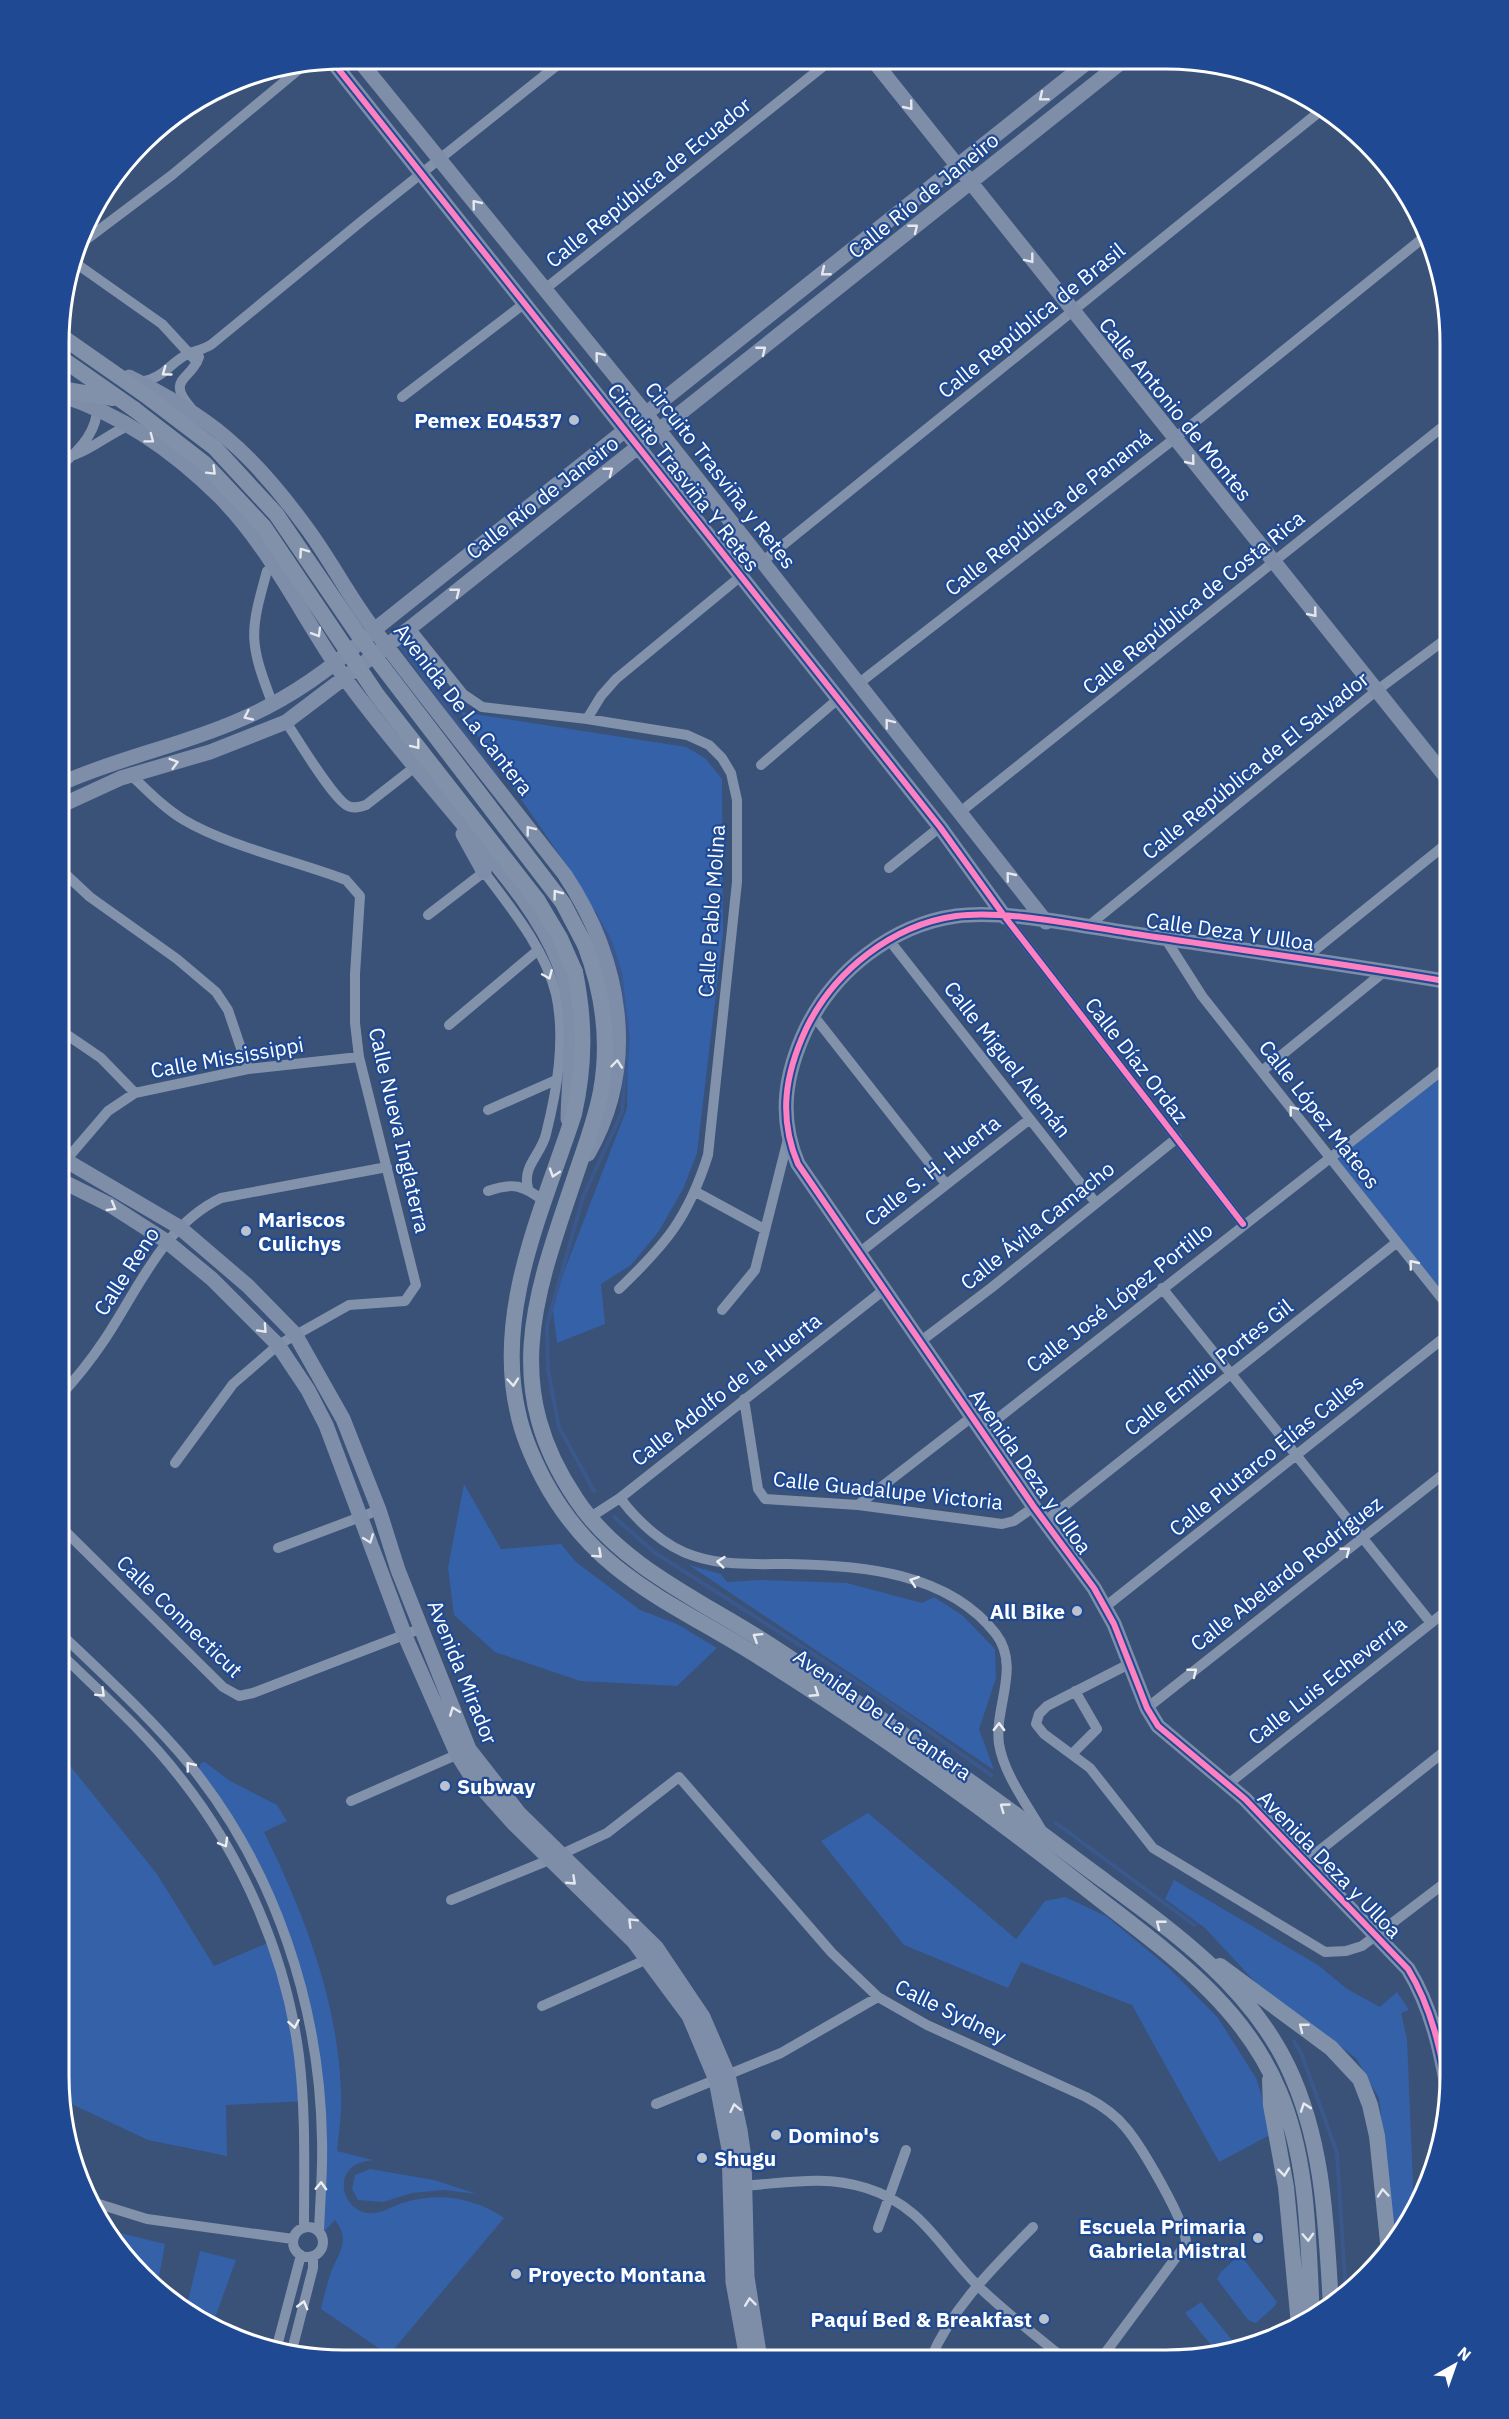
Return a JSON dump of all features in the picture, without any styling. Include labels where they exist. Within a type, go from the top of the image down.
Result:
[{"type":"main road","name":"Avenida De La Cantera","points":[[69,342],[142,388],[215,448],[276,514],[362,640],[563,903],[585,945],[596,973],[605,1045],[601,1090],[592,1129],[537,1296],[531,1344],[531,1388],[539,1426],[563,1478],[589,1518],[646,1567],[849,1697],[1046,1837],[1194,1950],[1219,1974],[1258,2018],[1288,2065],[1301,2096],[1319,2164],[1326,2220],[1330,2295]]},
{"type":"main road","name":"Avenida De La Cantera","points":[[69,364],[128,411],[204,463],[264,527],[338,641],[377,695],[538,901],[560,938],[575,972],[583,1008],[584,1049],[581,1084],[513,1306],[511,1342],[514,1394],[525,1437],[551,1492],[591,1547],[626,1576],[837,1707],[1034,1848],[1193,1973],[1231,2012],[1271,2073],[1285,2107],[1302,2172],[1311,2308]]},
{"type":"main road","points":[[69,392],[128,411]]},
{"type":"main road","points":[[511,1342],[531,1344]]},
{"type":"main road","points":[[1194,1950],[1237,1977],[1318,2038],[1343,2058],[1360,2079],[1370,2105],[1377,2136],[1387,2237]]},
{"type":"main road","points":[[1271,2073],[1269,2093],[1285,2175],[1298,2316]]},
{"type":"street","name":"Circuito Trasviña Y Retes","points":[[339,69],[940,827],[1005,917]]},
{"type":"street","name":"Circuito Trasviña y Retes","points":[[367,69],[660,431],[1046,922]]},
{"type":"street","points":[[142,388],[164,375],[189,353],[201,351],[553,69]]},
{"type":"street","name":"Calle República de Ecuador","points":[[545,289],[820,69]]},
{"type":"street","name":"Calle Antonio de Montes","points":[[880,69],[1272,563],[1440,770]]},
{"type":"street","name":"Calle Río de Janeiro","points":[[69,780],[96,768],[192,738],[273,705],[336,664],[374,630],[627,431],[1079,69]]},
{"type":"street","name":"Calle Río de Janeiro","points":[[69,802],[131,775],[210,752],[286,722],[410,628],[660,431],[1113,69]]},
{"type":"street","points":[[90,237],[172,176],[294,73]]},
{"type":"street","name":"Calle República de Brasil","points":[[763,561],[1316,114]]},
{"type":"street","name":"Calle República de Panamá","points":[[858,684],[1174,439],[1420,241]]},
{"type":"street","points":[[80,266],[162,324],[197,362]]},
{"type":"street","points":[[402,397],[525,303]]},
{"type":"street","points":[[193,410],[179,390],[182,379],[197,362],[201,351]]},
{"type":"street","name":"Avenida De La Cantera","points":[[142,388],[193,410],[243,451],[304,523],[374,630],[565,875],[582,901],[607,957],[619,1029],[617,1066],[611,1101],[598,1137],[575,1177]]},
{"type":"street","name":"Avenida De La Cantera","points":[[69,398],[97,408],[128,411],[219,496],[271,560],[345,678],[526,904],[551,944],[567,989],[573,1035],[568,1132]]},
{"type":"street","points":[[69,459],[95,427],[97,408]]},
{"type":"street","points":[[74,455],[87,450],[114,431],[128,411]]},
{"type":"street","name":"Calle República de Costa Rica","points":[[959,813],[1440,429]]},
{"type":"street","points":[[297,602],[317,613],[329,608],[334,601],[334,586],[329,562]]},
{"type":"street","points":[[267,571],[253,628],[253,644],[273,705]]},
{"type":"street","points":[[587,719],[601,696],[616,679],[741,576]]},
{"type":"street","name":"Calle Pablo Molina","points":[[410,628],[473,703],[482,707],[587,719],[687,735],[709,746],[722,758],[731,773],[737,800],[734,921],[708,1155],[696,1192],[672,1233],[654,1256],[619,1289]]},
{"type":"street","name":"Calle República de El Salvador","points":[[1087,927],[1376,691],[1440,643]]},
{"type":"street","points":[[387,732],[386,715],[396,699],[405,694],[431,704]]},
{"type":"street","points":[[761,765],[838,699]]},
{"type":"street","points":[[286,722],[333,791],[348,806],[357,808],[366,805],[416,766]]},
{"type":"street","name":"Calle Nueva Inglaterra","points":[[131,775],[165,807],[184,821],[339,878],[354,887],[361,905],[355,974],[355,1023],[359,1057],[416,1285],[414,1291],[400,1303],[349,1305],[278,1345],[233,1384],[175,1463]]},
{"type":"street","points":[[448,805],[484,872],[520,921],[537,951],[555,992],[561,1035],[556,1080],[546,1136],[526,1175],[528,1188]]},
{"type":"street","points":[[889,868],[940,827]]},
{"type":"street","points":[[1305,958],[1440,849]]},
{"type":"street","points":[[428,915],[484,872]]},
{"type":"street","points":[[69,877],[90,897],[177,959],[216,992],[228,1010],[248,1069]]},
{"type":"street","name":"Avenida Deza y Ulloa","points":[[1005,917],[957,916],[923,924],[889,940],[845,974],[813,1015],[802,1037],[784,1108],[788,1139],[798,1164],[983,1430],[1044,1522],[1106,1607],[1146,1708],[1165,1734],[1228,1784],[1377,1936],[1411,1974],[1434,2027],[1440,2055]]},
{"type":"street","name":"Calle Deza Y Ulloa","points":[[1005,917],[1305,958],[1440,980]]},
{"type":"street","name":"Calle Díaz Ordaz","points":[[1005,917],[1243,1224]]},
{"type":"street","name":"Calle López Mateos","points":[[1165,938],[1202,996],[1440,1297]]},
{"type":"street","name":"Calle Miguel Alemán","points":[[889,940],[1096,1203]]},
{"type":"street","points":[[449,1025],[537,951]]},
{"type":"street","points":[[1262,1071],[1385,971]]},
{"type":"street","points":[[813,1015],[946,1184]]},
{"type":"street","points":[[69,1035],[101,1058],[135,1093]]},
{"type":"street","name":"Calle Mississippi","points":[[69,1152],[108,1111],[135,1093],[248,1069],[359,1057]]},
{"type":"street","name":"Calle José López Portillo","points":[[983,1430],[1440,1072]]},
{"type":"street","points":[[488,1110],[556,1080]]},
{"type":"street","name":"Calle S. H. Huerta","points":[[859,1253],[1030,1119]]},
{"type":"street","name":"Calle Ávila Camacho","points":[[921,1341],[1177,1138]]},
{"type":"street","points":[[722,1310],[755,1270],[788,1139]]},
{"type":"street","name":"Avenida Mirador","points":[[69,1165],[179,1227],[248,1286],[295,1334],[343,1419],[398,1570],[422,1628],[463,1752]]},
{"type":"street","name":"Calle Reno","points":[[69,1385],[105,1340],[166,1241],[179,1227],[221,1198],[387,1167]]},
{"type":"street","name":"Avenida Mirador","points":[[69,1184],[110,1205],[166,1241],[212,1279],[278,1345],[308,1390],[326,1425],[405,1636],[463,1752],[519,1813],[555,1857],[655,1956],[703,2017],[740,2130],[733,2282],[745,2350]]},
{"type":"street","points":[[488,1191],[505,1184],[528,1188],[545,1202]]},
{"type":"street","points":[[696,1192],[764,1229]]},
{"type":"street","name":"Calle Emilio Portes Gil","points":[[1044,1522],[1396,1243]]},
{"type":"street","points":[[1162,1288],[1431,1623]]},
{"type":"street","name":"Calle Adolfo de la Huerta","points":[[589,1518],[620,1498],[885,1289]]},
{"type":"street","name":"Calle Plutarco Elías Calles","points":[[1106,1607],[1440,1341]]},
{"type":"street","name":"Calle Guadalupe Victoria","points":[[744,1399],[758,1489],[762,1497],[858,1505],[1002,1524],[1014,1521],[1034,1507]]},
{"type":"street","points":[[858,1505],[973,1416]]},
{"type":"street","name":"Calle Abelardo Rodríguez","points":[[1146,1708],[1440,1476]]},
{"type":"street","points":[[620,1498],[640,1521],[656,1534],[692,1556],[721,1562],[838,1566],[892,1574],[941,1591],[972,1612],[993,1632],[1004,1648],[1007,1663],[998,1722],[999,1747],[1011,1776],[1046,1837]]},
{"type":"street","points":[[278,1548],[378,1510]]},
{"type":"street","name":"Calle Connecticut","points":[[69,1535],[230,1693],[246,1695],[422,1628]]},
{"type":"street","name":"Calle Luis Echeverría","points":[[1228,1784],[1440,1616]]},
{"type":"street","points":[[69,1642],[145,1715],[190,1766],[218,1805],[239,1837],[272,1901],[297,1973],[314,2052],[322,2140],[319,2232],[323,2247],[313,2257],[313,2268],[293,2346]]},
{"type":"street","points":[[69,1662],[134,1725],[179,1775],[208,1814],[258,1908],[283,1976],[299,2054],[304,2138],[304,2228]]},
{"type":"street","points":[[1130,1664],[1047,1706],[1036,1720],[1040,1730],[1073,1753],[1098,1776],[1153,1848],[1325,1952],[1346,1951],[1362,1946],[1440,1887]]},
{"type":"street","points":[[1073,1753],[1097,1729],[1075,1691]]},
{"type":"street","points":[[134,1725],[145,1715]]},
{"type":"street","points":[[351,1801],[463,1752]]},
{"type":"street","points":[[1305,1862],[1440,1755]]},
{"type":"street","name":"Calle Sydney","points":[[555,1857],[607,1833],[679,1777],[832,1953],[878,1997],[927,2025],[1046,2077],[1094,2101],[1117,2118],[1137,2143],[1177,2215],[1185,2230],[1186,2244],[1107,2350]]},
{"type":"street","points":[[451,1900],[555,1857]]},
{"type":"street","points":[[258,1908],[272,1901]]},
{"type":"street","points":[[542,2006],[655,1956]]},
{"type":"street","points":[[656,2104],[805,2042],[878,1997]]},
{"type":"street","points":[[1434,2027],[1440,2022]]},
{"type":"street","points":[[879,2228],[906,2150]]},
{"type":"street","points":[[737,2186],[800,2179],[854,2185],[890,2197],[912,2210],[977,2284],[1054,2350]]},
{"type":"street","name":"Avenida Mirador","points":[[737,2186],[747,2277],[759,2350]]},
{"type":"street","points":[[101,2205],[147,2218],[293,2239]]},
{"type":"street","points":[[935,2350],[952,2318],[977,2284],[1034,2227]]},
{"type":"street","points":[[313,2257],[301,2255],[295,2249],[293,2239],[298,2231],[304,2228],[319,2232]]},
{"type":"street","points":[[278,2342],[301,2255]]},
{"type":"shaded area","points":[[461,712],[686,747],[705,758],[722,779],[723,934],[697,1153],[683,1189],[659,1231],[631,1265],[601,1284],[605,1324],[557,1343],[552,1303],[627,1108],[628,1038],[620,972],[609,939],[576,879]]},
{"type":"shaded area","points":[[1440,1066],[1440,1301],[1326,1157]]},
{"type":"shaded area","points":[[464,1484],[501,1549],[561,1544],[576,1562],[640,1610],[677,1624],[717,1648],[677,1686],[580,1681],[495,1652],[454,1615],[448,1568]]},
{"type":"shaded area","points":[[689,1565],[721,1574],[727,1582],[761,1580],[847,1583],[922,1603],[934,1597],[962,1615],[995,1649],[996,1678],[979,1729],[994,1770]]},
{"type":"shaded area","points":[[205,1762],[230,1781],[277,1805],[287,1821],[264,1832],[305,1926],[326,1991],[333,2024],[341,2092],[337,2151],[373,2160],[357,2164],[349,2171],[344,2185],[348,2200],[359,2211],[371,2213],[415,2200],[454,2198],[480,2205],[504,2218],[393,2350],[382,2350],[321,2309],[343,2240],[340,2227],[335,2220],[322,2234],[317,2060],[277,1907],[197,1775],[201,1763]]},
{"type":"shaded area","points":[[69,1764],[157,1874],[214,1966],[274,1940],[307,2101],[226,2105],[227,2156],[148,2140],[71,2104]]},
{"type":"shaded area","points":[[868,1813],[1016,1939],[1045,1901],[1065,1897],[1106,1916],[1169,1968],[1218,2018],[1256,2078],[1274,2133],[1219,2162],[1132,2005],[1021,1962],[1008,1988],[904,1945],[821,1841]]},
{"type":"shaded area","points":[[1174,1880],[1318,1965],[1347,1989],[1380,2007],[1397,1992],[1409,2010],[1401,2013],[1407,2039],[1413,2194],[1394,2228],[1379,2098],[1356,2058],[1257,1984],[1205,1928],[1165,1899]]},
{"type":"shaded area","points":[[370,2169],[434,2180],[477,2194],[444,2190],[412,2193],[383,2202],[358,2200],[352,2189],[355,2175]]},
{"type":"shaded area","points":[[120,2234],[165,2244],[159,2279],[137,2257]]},
{"type":"shaded area","points":[[200,2251],[236,2260],[215,2318],[188,2302]]},
{"type":"shaded area","points":[[1237,2257],[1245,2261],[1277,2302],[1256,2323],[1248,2320],[1217,2279]]},
{"type":"shaded area","points":[[1201,2302],[1234,2342],[1212,2346],[1185,2313]]},
{"type":"waterway","points":[[400,645],[496,775]]},
{"type":"waterway","points":[[594,912],[609,939],[620,972],[628,1038],[622,1112],[583,1197],[547,1325],[548,1370],[559,1427],[594,1491]]},
{"type":"waterway","points":[[614,1517],[654,1552],[882,1698],[991,1775]]},
{"type":"waterway","points":[[1056,1823],[1194,1925]]},
{"type":"waterway","points":[[1294,2041],[1302,2055],[1337,2153],[1345,2283]]},
{"type":"cycle path","points":[[339,69],[940,827],[1005,917],[1243,1224]]},
{"type":"cycle path","points":[[1440,980],[1046,920],[976,914],[956,916],[909,929],[888,940],[849,970],[832,988],[806,1029],[793,1062],[786,1112],[792,1147],[798,1164],[1034,1507],[1094,1588],[1114,1624],[1147,1708],[1158,1726],[1245,1799],[1408,1969],[1423,1999],[1440,2052]]},
{"type":"place","name":"Pemex E04537","points":[[574,420]]},
{"type":"place","name":"Mariscos Culichys","points":[[246,1231]]},
{"type":"place","name":"All Bike","points":[[1077,1611]]},
{"type":"place","name":"Subway","points":[[445,1786]]},
{"type":"place","name":"Domino's","points":[[776,2135]]},
{"type":"place","name":"Shugu","points":[[702,2158]]},
{"type":"place","name":"Escuela Primaria Gabriela Mistral","points":[[1258,2238]]},
{"type":"place","name":"Proyecto Montana","points":[[516,2274]]},
{"type":"place","name":"Paquí Bed & Breakfast","points":[[1044,2319]]}]
